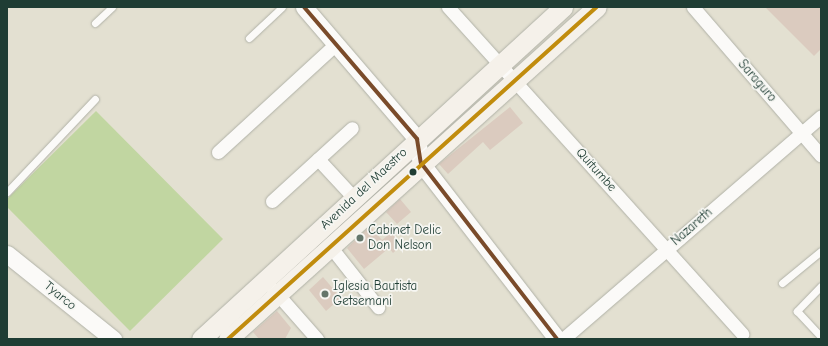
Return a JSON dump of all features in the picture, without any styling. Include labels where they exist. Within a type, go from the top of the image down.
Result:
[{"type":"main road","name":"Avenida del Maestro","points":[[228,339],[272,287],[354,198],[563,7]]},
{"type":"main road","name":"Avenida del Maestro","points":[[201,339],[330,246],[594,8]]},
{"type":"street","points":[[304,7],[417,139],[421,163],[557,339]]},
{"type":"street","name":"Quitumbe","points":[[448,7],[742,334]]},
{"type":"street","name":"Saraguro","points":[[693,7],[821,156]]},
{"type":"street","points":[[218,152],[336,44]]},
{"type":"street","name":"Nazareth","points":[[563,339],[821,116]]},
{"type":"street","points":[[272,201],[352,128]]},
{"type":"street","points":[[318,159],[354,198]]},
{"type":"street","points":[[330,246],[378,307]]},
{"type":"street","name":"Tyarco","points":[[7,254],[112,339]]},
{"type":"street","points":[[272,287],[317,339]]},
{"type":"lane","points":[[95,23],[112,7]]},
{"type":"lane","points":[[249,38],[282,7]]},
{"type":"lane","points":[[7,192],[95,99]]},
{"type":"lane","points":[[782,283],[821,251]]},
{"type":"lane","points":[[821,286],[797,311],[821,337]]},
{"type":"green space","points":[[96,111],[223,239],[130,331],[7,207],[7,199]]},
{"type":"building","points":[[765,7],[821,7],[821,49],[814,56]]},
{"type":"building","points":[[510,107],[523,123],[490,150],[483,142],[448,174],[439,164]]},
{"type":"building","points":[[400,199],[411,212],[397,224],[386,212]]},
{"type":"building","points":[[370,226],[382,240],[392,232],[402,245],[393,253],[389,248],[364,269],[347,248]]},
{"type":"building","name":"Iglesia Bautista Getsemani","points":[[323,277],[341,298],[326,311],[309,290]]},
{"type":"building","points":[[277,311],[291,328],[285,339],[259,339],[253,332]]},
{"type":"transit line","points":[[304,7],[417,139],[421,163],[557,339]]},
{"type":"transit line","points":[[228,339],[597,7]]},
{"type":"place","name":"Cabinet Delic Don Nelson","points":[[360,238]]},
{"type":"place","name":"Iglesia Bautista Getsemani","points":[[325,294]]}]
